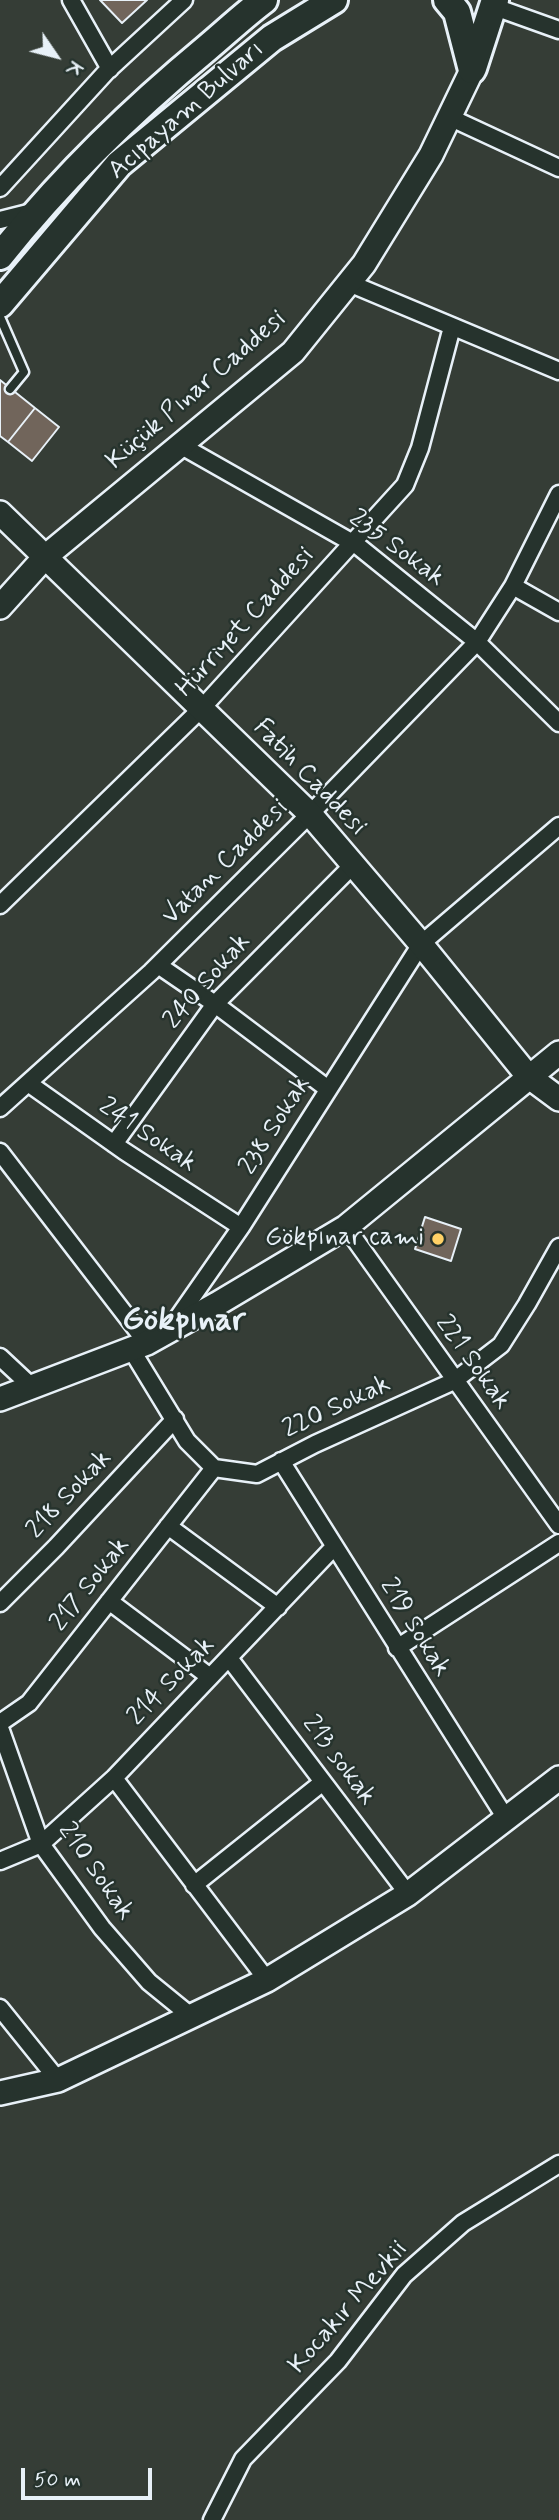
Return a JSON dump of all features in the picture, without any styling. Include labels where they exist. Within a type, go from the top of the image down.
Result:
[{"type":"main road","name":"Acıpayam Bulvarı","points":[[0,256],[36,211],[84,159],[177,72],[264,0]]},
{"type":"main road","name":"Acıpayam Bulvarı","points":[[0,304],[119,164],[272,38],[334,0]]},
{"type":"main road","points":[[447,0],[457,12],[472,70]]},
{"type":"main road","points":[[472,70],[493,3]]},
{"type":"street","points":[[71,0],[110,69]]},
{"type":"street","points":[[0,188],[110,69],[184,0]]},
{"type":"street","points":[[493,3],[559,30]]},
{"type":"street","name":"Küçük Pınar Caddesi","points":[[0,607],[45,557],[293,352],[364,264],[431,155],[472,70]]},
{"type":"street","points":[[449,117],[559,168]]},
{"type":"street","points":[[0,220],[36,211]]},
{"type":"street","points":[[349,284],[559,371]]},
{"type":"street","name":"Hürriyet Caddesi","points":[[0,905],[202,708],[405,485],[420,448],[452,327]]},
{"type":"street","name":"235 Sokak","points":[[180,445],[352,543],[477,642],[559,723]]},
{"type":"street","name":"Vatan Caddesi","points":[[0,1108],[158,965],[477,642],[513,586],[559,494]]},
{"type":"street","name":"Fatih Caddesi","points":[[0,513],[310,814],[421,944],[528,1076],[559,1099]]},
{"type":"street","points":[[513,586],[559,612]]},
{"type":"street","name":"238 Sokak","points":[[168,1331],[241,1227],[421,944],[559,826]]},
{"type":"street","name":"240 Sokak","points":[[114,1144],[215,1004],[353,865]]},
{"type":"street","points":[[158,965],[328,1089]]},
{"type":"street","points":[[0,1399],[139,1346],[346,1227],[559,1053]]},
{"type":"street","name":"241 Sokak","points":[[28,1083],[114,1144],[241,1227]]},
{"type":"street","points":[[0,1152],[139,1346],[187,1441],[214,1468]]},
{"type":"street","name":"221 Sokak","points":[[346,1227],[559,1525]]},
{"type":"street","name":"220 Sokak","points":[[214,1468],[257,1474],[315,1444],[454,1381],[501,1345],[559,1247]]},
{"type":"street","points":[[0,1357],[31,1386]]},
{"type":"street","name":"218 Sokak","points":[[0,1603],[175,1419]]},
{"type":"street","name":"219 Sokak","points":[[281,1461],[507,1821]]},
{"type":"street","name":"217 Sokak","points":[[0,1726],[29,1703],[214,1468]]},
{"type":"street","points":[[168,1526],[278,1607]]},
{"type":"street","points":[[397,1648],[559,1544]]},
{"type":"street","name":"214 Sokak","points":[[0,1861],[41,1844],[114,1778],[334,1548]]},
{"type":"street","points":[[109,1601],[211,1677]]},
{"type":"street","name":"213 sokak","points":[[229,1658],[408,1894]]},
{"type":"street","name":"210 Sokak","points":[[0,1726],[41,1844],[102,1928],[141,1973],[192,2017]]},
{"type":"street","points":[[114,1778],[267,1980]]},
{"type":"street","points":[[0,2093],[58,2080],[267,1980],[408,1894],[507,1821],[559,1778]]},
{"type":"street","points":[[194,1885],[323,1782]]},
{"type":"street","points":[[0,2008],[58,2080]]},
{"type":"street","name":"Kocakır Mevkii","points":[[212,2520],[243,2459],[338,2361],[404,2275],[463,2222],[559,2164]]},
{"type":"lane","points":[[0,317],[24,372],[10,388]]},
{"type":"building","points":[[100,0],[147,0],[122,23]]},
{"type":"building","points":[[0,380],[35,408],[8,442],[0,436]]},
{"type":"building","points":[[35,408],[59,427],[32,461],[8,442]]},
{"type":"building","name":"Gökpınar cami","points":[[425,1217],[461,1229],[451,1261],[415,1249]]},
{"type":"place","name":"Gökpınar cami","points":[[438,1239]]},
{"type":"district","name":"Gökpınar","points":[[184,1322]]}]
